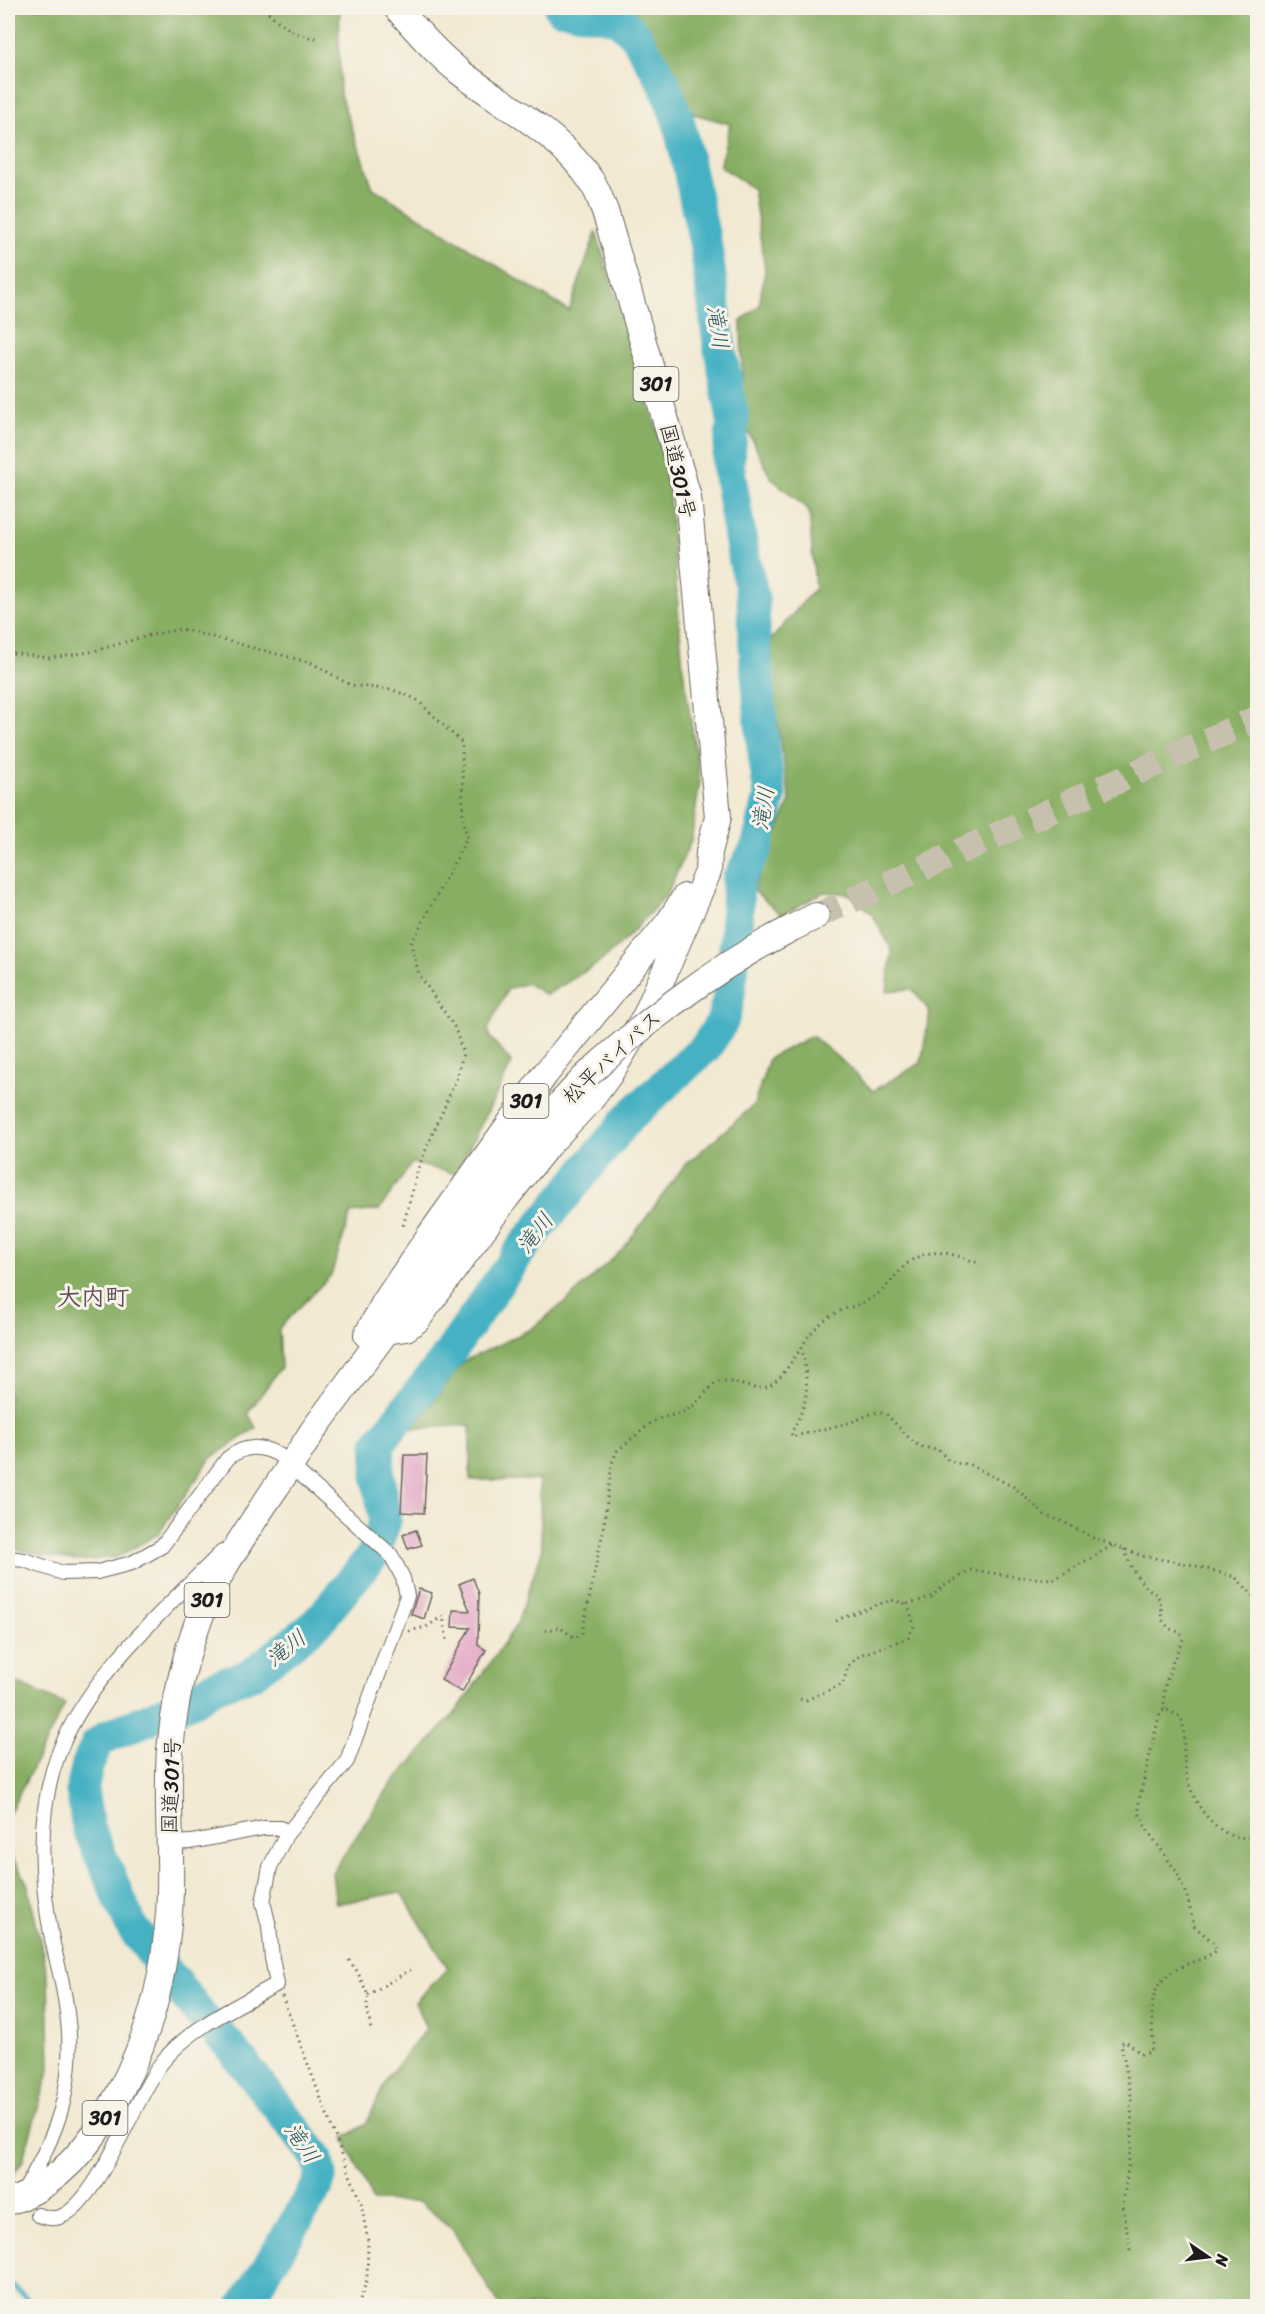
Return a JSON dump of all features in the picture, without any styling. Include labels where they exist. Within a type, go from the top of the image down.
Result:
[{"type":"highway","name":"国道301号","points":[[397,8],[423,38],[461,73],[551,136],[572,156],[593,184],[605,212],[688,496],[718,817],[709,852]]},
{"type":"highway","name":"301","points":[[386,1331],[406,1328],[417,1320],[506,1198],[547,1146],[592,1098],[609,1075],[646,1015],[656,994],[708,872],[709,852]]},
{"type":"highway","name":"301","points":[[364,1362],[365,1340],[370,1326],[430,1235],[546,1073],[669,922],[709,852]]},
{"type":"highway","name":"松平バイパス","points":[[364,1362],[531,1135],[584,1078],[626,1039],[722,967],[816,916]]},
{"type":"highway","name":"国道301号","points":[[22,2204],[74,2161],[102,2123],[142,2048],[164,1959],[169,1911],[170,1751],[179,1685],[198,1623],[212,1589],[235,1547],[312,1432],[364,1362]]},
{"type":"street","points":[[8,1558],[24,1560],[63,1573],[97,1572],[132,1563],[162,1546],[228,1458],[237,1452],[259,1447],[279,1455],[292,1465],[391,1555],[403,1578],[407,1596],[347,1761],[288,1832],[270,1867],[264,1902],[277,1984],[197,2030],[163,2062],[99,2175],[82,2200],[62,2217],[52,2219],[22,2204],[58,2123],[67,2085],[69,2045],[67,2016],[63,1985],[44,1894],[42,1855],[50,1785],[58,1756],[69,1730],[87,1699],[126,1652],[222,1552],[235,1547]]},
{"type":"street","points":[[169,1843],[191,1842],[264,1828],[280,1828],[288,1832]]},
{"type":"path","points":[[264,8],[289,30],[303,37],[316,38]]},
{"type":"path","points":[[8,656],[11,653],[50,658],[90,652],[181,629],[312,663],[350,685],[393,690],[416,699],[462,743],[463,819],[467,838],[411,944],[419,974],[454,1028],[463,1054],[458,1075],[420,1166],[403,1226]]},
{"type":"path","points":[[545,1631],[559,1628],[575,1638],[582,1633],[603,1532],[612,1463],[617,1451],[652,1422],[682,1413],[693,1406],[717,1381],[734,1382],[757,1389],[765,1389],[774,1385],[813,1332],[827,1319],[837,1312],[862,1304],[878,1294],[889,1285],[906,1263],[920,1256],[942,1252],[978,1263]]},
{"type":"path","points":[[802,1348],[807,1401],[791,1433],[792,1437],[852,1422],[880,1412],[887,1415],[914,1443],[921,1447],[938,1449],[948,1460],[968,1464],[1014,1487],[1045,1515],[1064,1522],[1093,1538],[1143,1556],[1193,1564],[1235,1577],[1257,1600]]},
{"type":"path","points":[[836,1621],[891,1600],[908,1604],[931,1597],[944,1586],[971,1570],[1019,1577],[1055,1579],[1113,1545]]},
{"type":"path","points":[[1123,1548],[1137,1577],[1155,1591],[1162,1604],[1162,1620],[1170,1629],[1181,1633],[1182,1639],[1163,1702],[1165,1709],[1181,1717],[1184,1726],[1184,1757],[1193,1798],[1209,1820],[1223,1832],[1237,1838],[1247,1839],[1257,1834]]},
{"type":"path","points":[[800,1699],[806,1700],[843,1684],[848,1666],[860,1655],[908,1638],[914,1626],[908,1604]]},
{"type":"path","points":[[395,1628],[415,1630],[426,1627],[443,1616],[447,1641]]},
{"type":"path","points":[[1130,2250],[1123,2205],[1132,2136],[1131,2096],[1121,2043],[1126,2041],[1141,2054],[1149,2053],[1154,2047],[1152,1996],[1157,1987],[1173,1971],[1217,1950],[1214,1943],[1204,1937],[1194,1926],[1187,1897],[1176,1871],[1139,1814],[1139,1800],[1149,1757],[1160,1713],[1165,1709]]},
{"type":"path","points":[[349,1960],[368,1995],[367,2006],[371,2030]]},
{"type":"path","points":[[368,1995],[410,1970]]},
{"type":"path","points":[[277,1984],[300,2038],[361,2204],[368,2241],[366,2280],[358,2307]]},
{"type":"green space","points":[[8,8],[340,8],[340,95],[373,188],[569,311],[596,232],[666,459],[683,669],[700,781],[691,841],[667,894],[627,938],[599,963],[546,995],[527,983],[508,989],[488,1029],[490,1037],[512,1063],[456,1174],[412,1163],[379,1210],[351,1213],[331,1275],[279,1328],[281,1367],[248,1413],[256,1428],[211,1458],[158,1534],[117,1557],[81,1561],[45,1556],[8,1547]]},
{"type":"green space","points":[[616,8],[1257,8],[1257,2306],[500,2306],[452,2229],[420,2202],[373,2201],[344,2138],[366,2124],[388,2077],[426,2029],[415,2002],[448,1968],[401,1892],[336,1904],[332,1873],[389,1787],[456,1712],[517,1624],[542,1551],[539,1480],[470,1480],[470,1425],[412,1429],[464,1361],[531,1329],[570,1298],[623,1249],[684,1166],[754,1105],[769,1058],[812,1036],[873,1091],[921,1063],[930,1012],[912,989],[887,991],[892,950],[872,914],[849,894],[824,892],[782,915],[753,890],[790,801],[765,647],[815,588],[809,510],[771,478],[743,421],[741,321],[759,306],[765,270],[753,189],[720,166],[730,124],[694,114],[655,52],[641,19]]},
{"type":"green space","points":[[8,1679],[65,1704],[8,1816]]},
{"type":"green space","points":[[8,1851],[27,1882],[48,1977],[50,2068],[22,2162],[8,2182]]},
{"type":"building","points":[[404,1455],[427,1455],[424,1513],[401,1512]]},
{"type":"building","points":[[416,1530],[422,1545],[408,1549],[403,1535]]},
{"type":"building","points":[[473,1578],[479,1594],[478,1645],[486,1650],[462,1692],[441,1680],[470,1628],[452,1627],[453,1610],[470,1611],[459,1584]]},
{"type":"building","points":[[419,1589],[432,1593],[424,1619],[411,1614]]},
{"type":"waterway","name":"滝川","points":[[244,2306],[317,2187],[321,2173],[316,2156],[229,2045],[202,2017],[132,1927],[88,1827],[82,1790],[88,1764],[97,1744],[108,1736],[196,1699],[213,1687],[252,1674],[316,1624],[373,1555],[385,1521],[378,1475],[379,1443],[444,1361],[522,1248],[630,1116],[706,1047],[722,1022],[728,1001],[736,939],[738,880],[757,847],[770,796],[763,747],[753,597],[742,549],[728,464],[733,420],[719,344],[706,247],[679,123],[664,83],[635,35],[617,18],[560,8]]},
{"type":"waterway","name":"滝川","points":[[8,2281],[35,2306]]},
{"type":"tunnel","points":[[816,916],[1258,718]]},
{"type":"district","name":"大内町","points":[[93,1297]]}]
